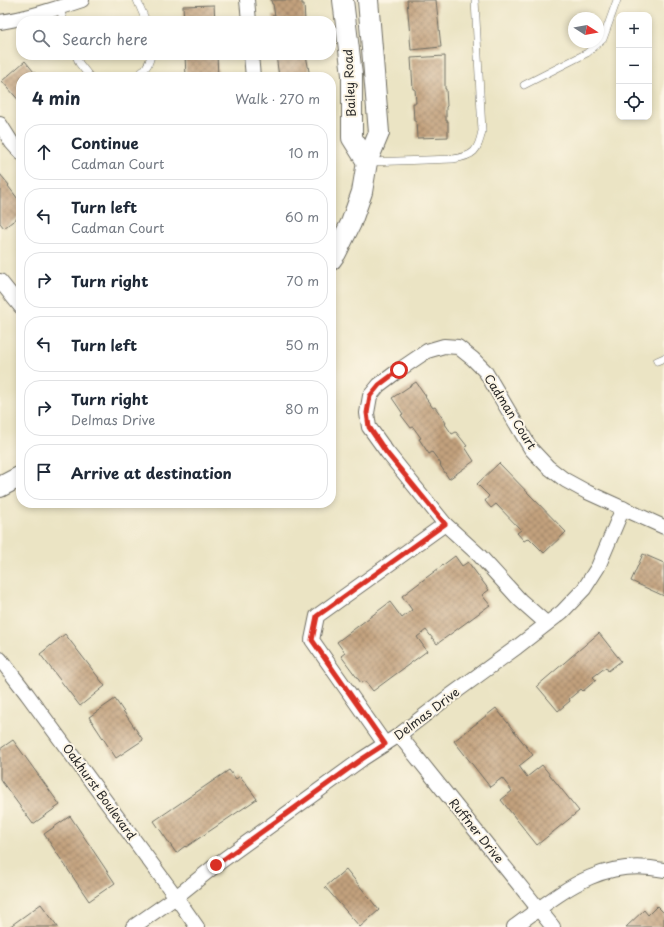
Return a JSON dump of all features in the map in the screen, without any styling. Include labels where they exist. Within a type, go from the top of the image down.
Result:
[{"type":"street","points":[[26,16],[82,0]]},
{"type":"street","points":[[247,0],[249,16]]},
{"type":"street","name":"Bailey Road","points":[[343,0],[352,75],[352,138],[367,162]]},
{"type":"street","name":"Bailey Road","points":[[336,254],[351,223],[362,192],[367,162],[379,133],[368,0]]},
{"type":"street","points":[[0,22],[16,19]]},
{"type":"street","points":[[251,60],[253,72]]},
{"type":"street","points":[[0,124],[16,147]]},
{"type":"street","points":[[0,281],[16,301]]},
{"type":"street","name":"Cadman Court","points":[[546,623],[520,600],[479,555],[445,524],[386,452],[369,427],[367,413],[370,396],[379,385],[427,351],[444,346],[458,347],[485,371],[531,448],[548,467],[565,480],[587,492],[664,527]]},
{"type":"street","points":[[0,488],[16,479]]},
{"type":"street","name":"Delmas Drive","points":[[133,927],[176,897],[216,865],[362,759],[399,735],[562,612],[584,589],[598,567],[623,508]]},
{"type":"street","points":[[385,744],[312,640],[317,616],[445,524]]},
{"type":"street","name":"Oakhurst Boulevard","points":[[0,659],[28,694],[197,927]]},
{"type":"street","name":"Ruffner Drive","points":[[399,735],[553,927]]},
{"type":"street","points":[[514,927],[562,892],[586,878],[606,871],[625,868],[652,868],[664,870]]},
{"type":"lane","points":[[137,0],[144,16]]},
{"type":"lane","points":[[367,162],[464,158],[471,155],[477,149],[482,130],[475,0]]},
{"type":"lane","points":[[524,85],[587,53],[603,39],[617,0]]},
{"type":"lane","points":[[59,7],[62,16]]},
{"type":"lane","points":[[78,60],[86,72]]},
{"type":"lane","points":[[141,72],[150,60]]},
{"type":"building","points":[[271,0],[302,0],[302,4],[304,4],[305,16],[275,16]]},
{"type":"building","points":[[407,0],[436,0],[441,47],[411,50]]},
{"type":"building","points":[[214,5],[215,16],[184,16],[183,6]]},
{"type":"building","points":[[445,56],[445,89],[447,106],[446,121],[448,121],[448,137],[417,138],[416,121],[414,121],[413,103],[416,103],[415,89],[413,89],[411,58]]},
{"type":"building","points":[[185,60],[217,60],[218,72],[186,72]]},
{"type":"building","points":[[277,60],[307,60],[309,72],[278,72]]},
{"type":"building","points":[[25,61],[34,72],[16,72],[16,97],[2,81]]},
{"type":"building","points":[[0,174],[16,196],[16,219],[4,228],[0,223]]},
{"type":"building","points":[[416,382],[433,408],[435,407],[452,434],[456,432],[467,446],[465,447],[474,461],[449,479],[440,465],[441,464],[432,452],[429,454],[419,439],[421,438],[401,415],[403,414],[392,398]]},
{"type":"building","points":[[499,463],[566,532],[544,553],[529,538],[524,541],[517,533],[521,530],[496,504],[491,508],[485,501],[489,496],[477,484]]},
{"type":"building","points":[[643,554],[664,563],[664,596],[631,581]]},
{"type":"building","points":[[455,556],[462,566],[468,562],[489,590],[482,595],[490,605],[437,644],[426,630],[417,637],[427,651],[373,691],[365,681],[361,683],[341,656],[345,653],[337,642],[390,602],[402,618],[412,610],[402,596]]},
{"type":"building","points":[[599,633],[621,661],[608,671],[606,667],[593,677],[596,680],[583,691],[581,689],[558,711],[537,686]]},
{"type":"building","points":[[65,634],[105,686],[80,706],[40,654]]},
{"type":"building","points":[[115,699],[143,740],[116,758],[89,717]]},
{"type":"building","points":[[496,708],[533,755],[519,766],[527,777],[542,765],[579,811],[537,845],[501,800],[512,791],[502,778],[490,787],[454,741]]},
{"type":"building","points":[[13,740],[60,805],[33,824],[0,779],[0,749]]},
{"type":"building","points":[[229,770],[236,779],[240,776],[257,799],[176,853],[154,821]]},
{"type":"building","points":[[70,816],[115,883],[89,901],[44,834]]},
{"type":"building","points":[[346,869],[379,910],[360,927],[325,887]]},
{"type":"building","points":[[41,904],[58,927],[9,927]]},
{"type":"building","points":[[657,906],[664,913],[664,927],[626,927],[644,910],[648,915]]},
{"type":"route","points":[[216,865],[385,744],[312,640],[317,616],[445,524],[386,452],[369,427],[367,413],[370,396],[379,385],[399,370]]}]
